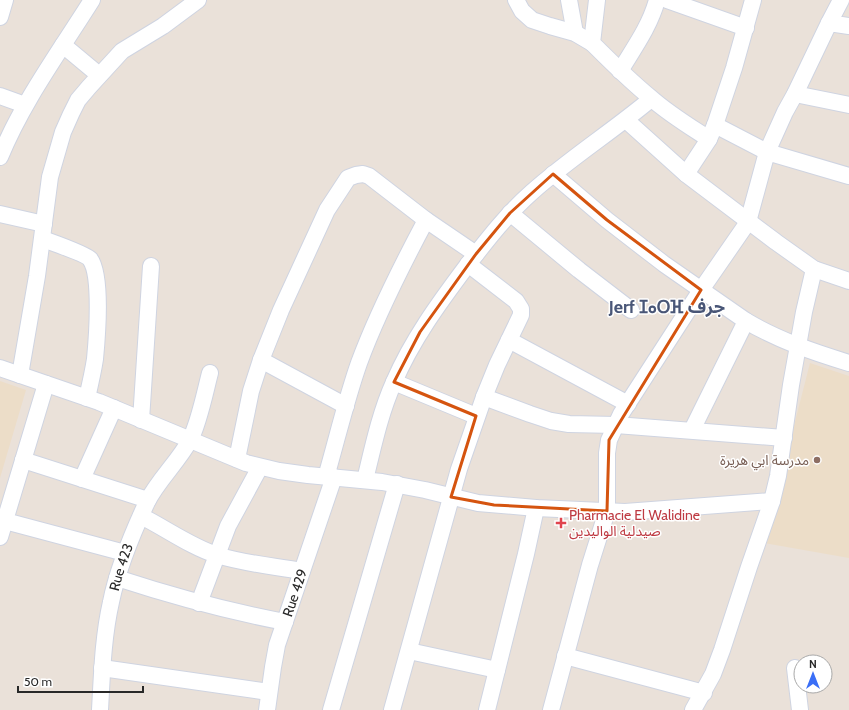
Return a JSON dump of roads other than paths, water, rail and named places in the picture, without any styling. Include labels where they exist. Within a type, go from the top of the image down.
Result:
[{"type":"street","points":[[0,17],[5,0]]},
{"type":"street","points":[[0,157],[25,105],[92,0]]},
{"type":"street","points":[[20,375],[32,314],[50,177],[63,132],[78,100],[98,75],[122,51],[163,26],[198,0]]},
{"type":"street","points":[[516,0],[522,11],[532,20],[576,33],[592,43],[651,99],[677,119],[767,152],[849,176]]},
{"type":"street","points":[[569,0],[576,33]]},
{"type":"street","points":[[592,43],[597,0]]},
{"type":"street","points":[[620,70],[654,13],[656,0]]},
{"type":"street","points":[[667,0],[746,28]]},
{"type":"street","points":[[686,174],[712,132],[724,102],[754,0]]},
{"type":"street","points":[[551,710],[590,566],[607,511],[607,453],[609,440],[628,404],[701,290],[748,222],[767,152],[785,112],[841,0]]},
{"type":"street","points":[[829,23],[849,26]]},
{"type":"street","points":[[63,45],[98,75]]},
{"type":"street","points":[[795,94],[849,105]]},
{"type":"street","points":[[0,96],[25,105]]},
{"type":"street","points":[[365,480],[382,413],[394,382],[420,332],[436,307],[472,259],[510,213],[531,192],[591,144],[626,120],[651,99]]},
{"type":"street","points":[[626,120],[686,174],[748,222],[814,269],[849,281]]},
{"type":"street","points":[[237,459],[251,391],[261,360],[281,310],[327,210],[348,178],[363,174],[369,176],[426,220],[472,259],[518,304],[521,315],[476,416],[451,497],[392,710]]},
{"type":"street","points":[[553,174],[607,220],[664,264],[746,321],[757,328],[798,347],[849,363]]},
{"type":"street","points":[[510,213],[579,270],[631,310]]},
{"type":"street","points":[[0,214],[43,231],[89,258],[94,270],[97,290],[97,334],[95,360],[87,398]]},
{"type":"street","name":"Rue 429","points":[[267,710],[277,645],[302,571],[330,477],[346,406],[360,363],[384,302],[426,220]]},
{"type":"street","points":[[141,420],[146,366],[151,266]]},
{"type":"street","points":[[693,710],[704,693],[713,674],[753,552],[772,501],[784,438],[798,347],[814,269]]},
{"type":"street","points":[[692,430],[746,321]]},
{"type":"street","points":[[509,340],[628,404]]},
{"type":"street","points":[[261,360],[346,406]]},
{"type":"street","points":[[0,368],[114,408],[237,459],[260,467],[308,475],[397,484],[478,503],[536,508],[624,512],[772,501]]},
{"type":"street","name":"Rue 423","points":[[100,710],[106,629],[117,578],[125,553],[148,500],[190,440],[201,408],[210,373]]},
{"type":"street","points":[[394,382],[476,416]]},
{"type":"street","points":[[0,537],[46,384]]},
{"type":"street","points":[[484,397],[551,421],[580,425],[616,425],[784,438]]},
{"type":"street","points":[[82,479],[114,408]]},
{"type":"street","points":[[23,460],[148,500]]},
{"type":"street","points":[[199,603],[228,526],[260,467]]},
{"type":"street","points":[[331,710],[397,484]]},
{"type":"street","points":[[487,710],[536,508]]},
{"type":"street","points":[[141,516],[196,547],[217,555],[247,562],[302,571]]},
{"type":"street","points":[[5,521],[125,553]]},
{"type":"street","points":[[117,578],[199,603],[247,615],[285,622]]},
{"type":"street","points":[[409,651],[497,670]]},
{"type":"street","points":[[565,656],[704,693]]},
{"type":"street","points":[[102,668],[269,692]]},
{"type":"street","points":[[798,694],[800,710]]},
{"type":"place","name":"مدرسة ابي هريرة","points":[[817,460]]},
{"type":"place","name":"Pharmacie El Walidine صيدلية الواليدين","points":[[561,523]]},
{"type":"district","name":"Jerf ⵊⴰⵔⴼ جرف","points":[[667,307]]}]
